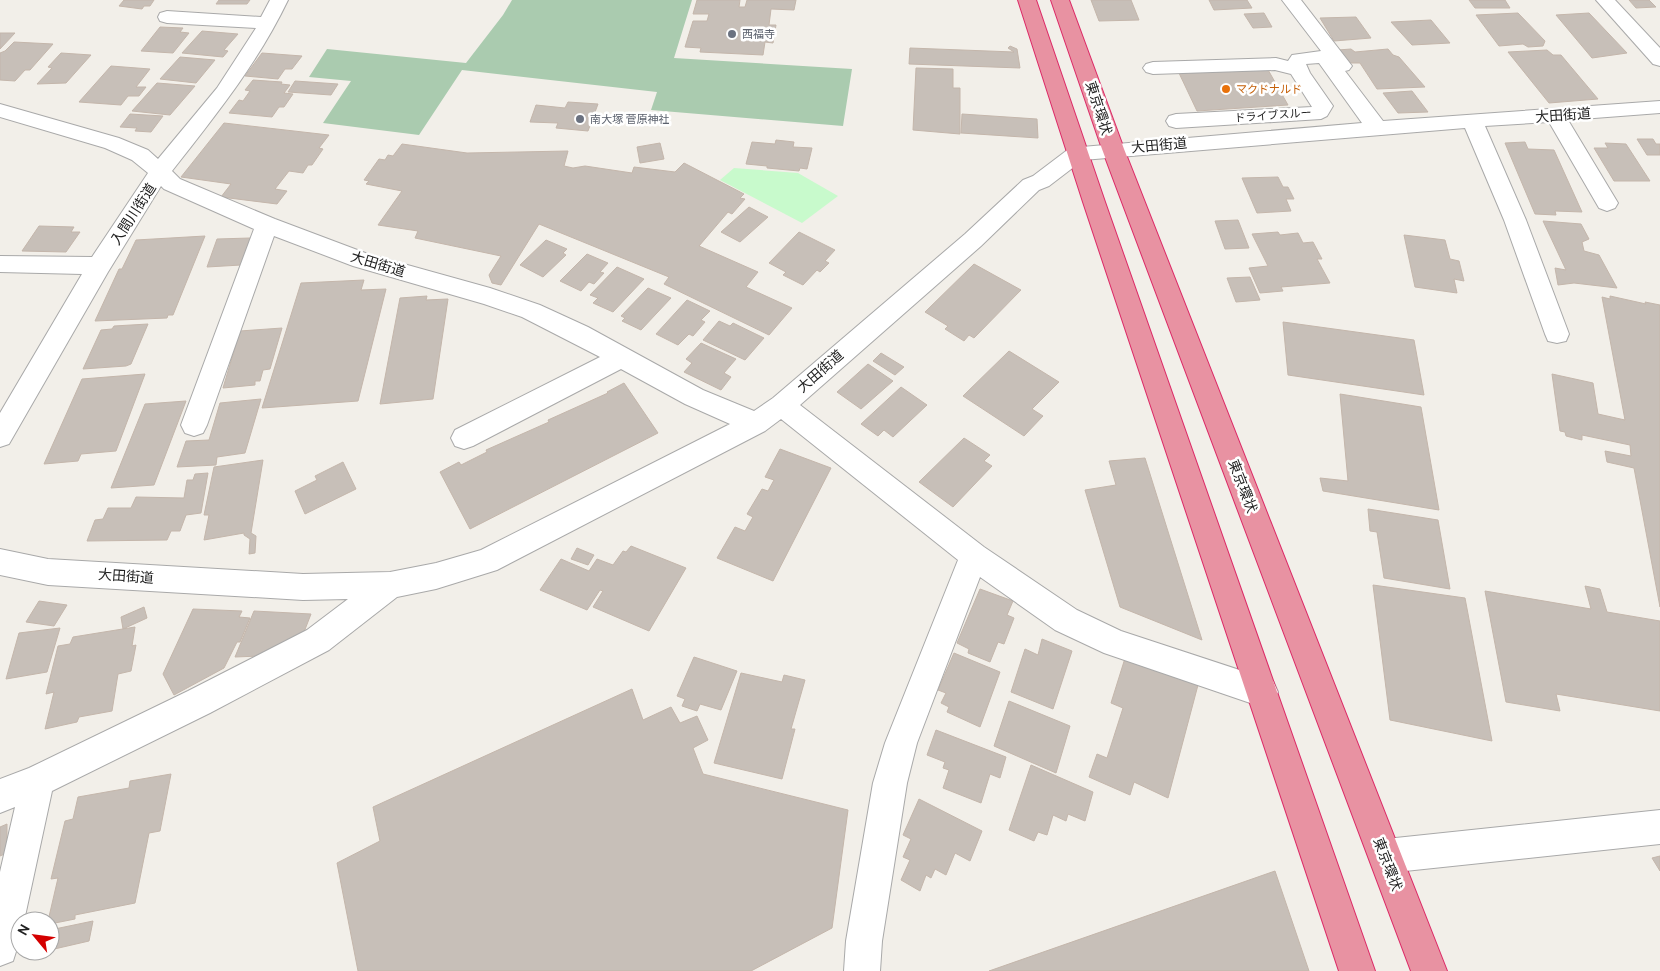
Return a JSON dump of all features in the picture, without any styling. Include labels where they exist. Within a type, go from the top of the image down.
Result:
[{"type":"highway","points":[[1028,0],[1078,153],[1358,971]]},
{"type":"highway","name":"東京環状","points":[[1060,0],[1112,149],[1429,971]]},
{"type":"street","name":"入間川街道","points":[[0,436],[99,266],[160,171],[224,92],[268,23],[279,0]]},
{"type":"street","points":[[1291,0],[1383,127]]},
{"type":"street","points":[[1605,0],[1660,60]]},
{"type":"street","points":[[167,18],[268,23]]},
{"type":"street","points":[[1298,70],[1296,63],[1299,59],[1324,56],[1383,127]]},
{"type":"street","points":[[1153,68],[1276,64],[1298,70]]},
{"type":"street","name":"ドライブスルー","points":[[1176,121],[1314,114],[1320,111],[1323,106],[1298,70]]},
{"type":"street","name":"大田街道","points":[[0,562],[48,572],[293,587],[390,585],[436,576],[487,561],[756,423],[782,405],[973,240],[1031,185],[1041,181],[1078,153],[1383,127],[1660,107]]},
{"type":"street","name":"大田街道","points":[[0,110],[112,143],[140,155],[160,171],[172,184],[267,225],[361,260],[490,296],[531,311],[622,357],[694,397],[756,423]]},
{"type":"street","points":[[1555,115],[1607,203]]},
{"type":"street","points":[[1472,121],[1515,220],[1557,334]]},
{"type":"street","points":[[194,426],[267,225]]},
{"type":"street","points":[[0,264],[99,266]]},
{"type":"street","points":[[464,438],[622,357]]},
{"type":"street","points":[[782,405],[974,556],[1066,620],[1115,643],[1262,692]]},
{"type":"street","points":[[862,971],[864,942],[890,783],[901,743],[974,556]]},
{"type":"street","points":[[0,796],[38,781],[199,702],[318,640],[390,585]]},
{"type":"street","points":[[0,948],[38,781]]},
{"type":"street","points":[[1386,856],[1660,827]]},
{"type":"green space","points":[[512,0],[692,0],[674,58],[852,69],[843,126],[651,110],[657,92],[462,70],[419,135],[323,123],[351,81],[309,77],[327,49],[466,63],[503,15]]},
{"type":"green space","points":[[734,168],[798,173],[838,196],[802,223],[720,180]]},
{"type":"building","points":[[124,0],[154,0],[150,6],[144,6],[142,9],[119,6]]},
{"type":"building","points":[[219,0],[250,0],[247,4],[216,4]]},
{"type":"building","name":"西福寺","points":[[697,0],[740,0],[739,7],[745,7],[747,0],[796,0],[794,10],[771,9],[769,25],[776,25],[773,43],[765,42],[763,55],[700,52],[701,48],[685,47],[693,21],[707,21],[709,14],[693,14]]},
{"type":"building","points":[[1091,0],[1131,0],[1139,20],[1099,21]]},
{"type":"building","points":[[1209,0],[1247,0],[1252,8],[1214,10]]},
{"type":"building","points":[[1469,0],[1505,0],[1510,8],[1475,8]]},
{"type":"building","points":[[1629,0],[1649,0],[1656,7],[1636,8]]},
{"type":"building","points":[[1264,13],[1272,27],[1253,28],[1244,14]]},
{"type":"building","points":[[1518,13],[1545,41],[1543,46],[1528,47],[1523,44],[1499,46],[1476,15]]},
{"type":"building","points":[[1589,13],[1627,53],[1592,58],[1556,15]]},
{"type":"building","points":[[1356,17],[1371,38],[1334,41],[1320,18]]},
{"type":"building","points":[[1431,20],[1450,43],[1412,45],[1391,22]]},
{"type":"building","points":[[160,27],[183,28],[180,32],[189,33],[173,53],[141,51]]},
{"type":"building","points":[[202,31],[238,34],[224,50],[228,51],[223,57],[182,53]]},
{"type":"building","points":[[0,33],[15,33],[0,49]]},
{"type":"building","points":[[14,42],[53,44],[30,70],[25,70],[15,81],[0,80],[0,53],[5,51]]},
{"type":"building","points":[[1010,46],[1017,49],[1020,68],[909,64],[910,48],[1014,52],[1008,48]]},
{"type":"building","points":[[1351,49],[1355,52],[1388,49],[1393,55],[1399,57],[1425,87],[1377,89],[1360,63],[1350,63],[1338,50]]},
{"type":"building","points":[[1547,50],[1553,55],[1561,55],[1598,99],[1549,103],[1508,52]]},
{"type":"building","points":[[61,53],[91,55],[66,83],[37,84],[52,68],[48,67]]},
{"type":"building","points":[[262,53],[302,56],[292,69],[285,69],[278,79],[245,76]]},
{"type":"building","points":[[180,57],[215,60],[196,83],[160,79]]},
{"type":"building","points":[[111,66],[150,69],[136,87],[146,87],[139,96],[128,96],[121,105],[79,102]]},
{"type":"building","points":[[916,68],[953,69],[953,88],[960,88],[960,134],[913,130]]},
{"type":"building","points":[[1267,68],[1288,105],[1197,111],[1179,73]]},
{"type":"building","points":[[253,80],[282,82],[281,84],[290,85],[284,93],[293,94],[284,107],[279,107],[272,117],[229,113],[239,100],[243,101],[250,91],[245,90]]},
{"type":"building","points":[[295,81],[338,84],[331,95],[288,92]]},
{"type":"building","points":[[157,83],[195,86],[170,115],[132,111]]},
{"type":"building","points":[[1412,91],[1428,112],[1398,113],[1383,93]]},
{"type":"building","points":[[568,102],[598,104],[588,131],[556,128],[558,123],[530,122],[536,105],[565,108]]},
{"type":"building","points":[[130,114],[163,116],[151,132],[135,131],[137,128],[120,127]]},
{"type":"building","points":[[962,114],[1037,119],[1038,138],[961,133]]},
{"type":"building","points":[[224,123],[329,135],[319,148],[323,149],[312,165],[308,165],[303,173],[289,171],[275,189],[287,191],[277,204],[221,197],[231,184],[181,177]]},
{"type":"building","points":[[1637,139],[1653,139],[1656,144],[1660,144],[1660,155],[1647,155]]},
{"type":"building","points":[[776,140],[794,142],[793,147],[812,148],[807,169],[800,168],[799,171],[746,164],[752,142],[775,144]]},
{"type":"building","points":[[1525,142],[1528,149],[1554,150],[1582,212],[1555,211],[1556,215],[1535,214],[1505,143]]},
{"type":"building","points":[[660,143],[664,159],[640,163],[637,147]]},
{"type":"building","points":[[1605,143],[1626,144],[1650,181],[1614,181],[1594,148],[1608,148]]},
{"type":"building","points":[[402,144],[467,153],[568,151],[564,166],[573,168],[585,166],[632,173],[634,167],[675,172],[684,163],[744,194],[740,198],[745,199],[732,214],[728,212],[699,246],[758,272],[746,287],[792,308],[769,335],[664,284],[669,277],[539,224],[501,285],[492,283],[489,275],[501,256],[415,238],[418,231],[378,225],[402,191],[366,184],[369,181],[364,180],[379,159],[385,160],[388,155],[393,156]]},
{"type":"building","points":[[1278,177],[1283,187],[1288,187],[1294,199],[1286,199],[1291,211],[1257,213],[1242,178]]},
{"type":"building","points":[[749,207],[768,217],[740,242],[721,232]]},
{"type":"building","points":[[1238,220],[1249,248],[1225,249],[1215,221]]},
{"type":"building","points":[[1543,221],[1581,224],[1589,239],[1582,242],[1584,251],[1599,255],[1617,288],[1574,283],[1558,285],[1555,268],[1566,270]]},
{"type":"building","points":[[39,226],[74,227],[71,232],[80,232],[66,252],[22,251]]},
{"type":"building","points":[[799,232],[835,250],[825,261],[829,263],[820,272],[817,270],[803,285],[783,275],[786,272],[769,263]]},
{"type":"building","points":[[1278,232],[1280,235],[1298,233],[1303,243],[1313,242],[1322,259],[1317,259],[1330,283],[1281,287],[1283,291],[1260,293],[1249,268],[1268,266],[1252,234]]},
{"type":"building","points":[[1404,235],[1445,240],[1450,259],[1459,261],[1464,281],[1454,279],[1457,293],[1415,287]]},
{"type":"building","points":[[205,236],[173,315],[168,315],[167,318],[95,321],[119,269],[122,269],[136,240]]},
{"type":"building","points":[[250,238],[241,265],[207,267],[217,239]]},
{"type":"building","points":[[546,240],[567,249],[563,253],[566,255],[543,277],[520,265]]},
{"type":"building","points":[[587,254],[608,263],[600,272],[604,273],[594,284],[589,282],[581,291],[560,281]]},
{"type":"building","points":[[974,264],[1021,290],[974,338],[969,335],[964,341],[945,329],[948,326],[925,312]]},
{"type":"building","points":[[617,267],[644,279],[613,312],[593,303],[598,298],[590,295]]},
{"type":"building","points":[[1250,277],[1260,300],[1236,302],[1227,278]]},
{"type":"building","points":[[364,280],[361,290],[386,289],[358,401],[262,408],[301,283]]},
{"type":"building","points":[[648,288],[671,298],[641,330],[622,321],[625,318],[621,316]]},
{"type":"building","points":[[427,296],[426,300],[448,299],[433,399],[380,404],[400,298]]},
{"type":"building","points":[[1610,296],[1660,305],[1660,607],[1634,468],[1607,462],[1605,451],[1631,456],[1630,445],[1582,435],[1582,440],[1566,436],[1565,432],[1560,431],[1552,374],[1593,383],[1598,414],[1625,420],[1602,297],[1610,299]]},
{"type":"building","points":[[687,300],[710,311],[701,320],[705,322],[693,336],[689,334],[678,345],[656,334]]},
{"type":"building","points":[[719,321],[730,326],[733,323],[764,338],[745,360],[703,340]]},
{"type":"building","points":[[1283,322],[1414,340],[1424,395],[1288,375]]},
{"type":"building","points":[[148,324],[131,364],[83,369],[101,330],[112,329],[114,326]]},
{"type":"building","points":[[282,328],[270,369],[263,370],[260,381],[255,381],[255,385],[223,388],[240,331]]},
{"type":"building","points":[[701,343],[736,359],[724,373],[731,377],[721,390],[684,372],[692,363],[686,359]]},
{"type":"building","points":[[1009,351],[1059,382],[1032,409],[1043,416],[1024,436],[963,396]]},
{"type":"building","points":[[881,353],[904,367],[895,375],[873,361]]},
{"type":"building","points":[[868,364],[893,381],[861,409],[837,392]]},
{"type":"building","points":[[145,374],[116,451],[81,454],[78,461],[44,464],[82,379]]},
{"type":"building","points":[[624,383],[658,433],[470,529],[440,472],[459,462],[461,465],[487,452],[486,450],[549,422],[548,420],[608,393]]},
{"type":"building","points":[[901,387],[927,405],[893,437],[884,430],[878,436],[861,424]]},
{"type":"building","points":[[1340,394],[1421,407],[1439,510],[1323,491],[1320,478],[1348,481]]},
{"type":"building","points":[[261,399],[245,453],[217,457],[216,465],[177,467],[186,441],[209,440],[220,403]]},
{"type":"building","points":[[186,401],[154,485],[111,488],[145,404]]},
{"type":"building","points":[[964,438],[990,455],[984,461],[992,466],[953,507],[919,482]]},
{"type":"building","points":[[780,449],[831,468],[773,581],[717,558],[735,527],[745,531],[753,517],[747,514],[762,489],[768,491],[774,480],[765,477]]},
{"type":"building","points":[[1145,458],[1202,640],[1120,607],[1085,490],[1116,485],[1109,461]]},
{"type":"building","points":[[263,460],[251,533],[256,536],[255,553],[249,554],[250,539],[244,533],[204,540],[209,515],[204,515],[214,467]]},
{"type":"building","points":[[343,462],[356,489],[305,514],[295,491],[317,480],[315,476]]},
{"type":"building","points":[[208,473],[201,513],[186,515],[180,531],[171,531],[167,540],[87,541],[95,520],[103,519],[108,508],[131,508],[136,497],[184,498],[187,480],[193,480],[195,474]]},
{"type":"building","points":[[1368,509],[1438,520],[1450,589],[1384,578],[1377,532],[1370,531]]},
{"type":"building","points":[[631,546],[686,568],[649,631],[593,607],[603,591],[600,590],[587,610],[540,590],[561,559],[589,571],[597,559],[613,565],[623,551],[626,552]]},
{"type":"building","points":[[577,548],[594,555],[588,565],[571,559]]},
{"type":"building","points":[[1373,585],[1465,598],[1492,741],[1390,720]]},
{"type":"building","points":[[1585,586],[1600,589],[1607,612],[1660,621],[1660,711],[1556,694],[1560,711],[1506,702],[1485,591],[1591,609]]},
{"type":"building","points":[[980,589],[1013,601],[1007,615],[1014,618],[1004,644],[998,642],[990,662],[968,653],[969,649],[957,643]]},
{"type":"building","points":[[39,601],[67,605],[54,626],[26,622]]},
{"type":"building","points":[[144,607],[147,618],[123,629],[121,617]]},
{"type":"building","points":[[193,609],[242,611],[239,617],[250,618],[240,642],[237,642],[224,668],[174,695],[163,674]]},
{"type":"building","points":[[254,611],[311,614],[304,632],[260,656],[235,657]]},
{"type":"building","points":[[135,627],[132,646],[136,645],[131,671],[118,674],[112,711],[79,717],[77,722],[45,729],[54,692],[46,694],[58,646],[70,644],[73,637]]},
{"type":"building","points":[[60,628],[47,672],[6,679],[19,633]]},
{"type":"building","points":[[1042,639],[1072,651],[1053,709],[1011,692],[1025,649],[1038,655]]},
{"type":"building","points":[[954,653],[1000,672],[980,727],[947,712],[949,707],[941,703],[946,693],[938,690]]},
{"type":"building","points":[[1126,655],[1198,685],[1168,798],[1134,782],[1130,795],[1089,777],[1097,754],[1107,758],[1123,708],[1111,703]]},
{"type":"building","points":[[694,657],[737,671],[721,710],[700,704],[697,711],[682,706],[685,699],[677,696]]},
{"type":"building","points":[[741,673],[782,682],[784,675],[805,680],[791,729],[795,729],[782,779],[714,763]]},
{"type":"building","points":[[632,689],[643,720],[671,707],[680,723],[697,716],[708,740],[693,748],[703,774],[848,810],[832,928],[751,971],[358,971],[337,863],[380,841],[373,807]]},
{"type":"building","points":[[1009,701],[1070,726],[1056,773],[994,746]]},
{"type":"building","points":[[936,730],[1006,757],[1000,778],[990,774],[981,803],[943,788],[949,770],[943,768],[945,762],[927,755]]},
{"type":"building","points":[[1031,765],[1093,792],[1085,821],[1068,814],[1066,821],[1053,815],[1047,835],[1038,832],[1034,841],[1009,830]]},
{"type":"building","points":[[171,774],[160,831],[149,833],[135,903],[75,915],[75,919],[60,922],[60,911],[50,911],[58,878],[51,879],[65,821],[73,819],[78,797],[129,788],[130,781]]},
{"type":"building","points":[[919,799],[982,831],[970,861],[955,853],[946,875],[935,869],[931,878],[926,875],[920,891],[901,880],[910,860],[903,857],[911,839],[903,835]]},
{"type":"building","points":[[7,824],[7,853],[0,856],[0,827]]},
{"type":"building","points":[[1660,856],[1660,871],[1652,858]]},
{"type":"building","points":[[1275,871],[1309,971],[989,971]]},
{"type":"building","points":[[93,921],[89,941],[60,948],[60,928]]},
{"type":"place","name":"西福寺","points":[[732,34]]},
{"type":"place","name":"マクドナルド","points":[[1226,89]]},
{"type":"place","name":"南大塚 菅原神社","points":[[580,119]]}]
